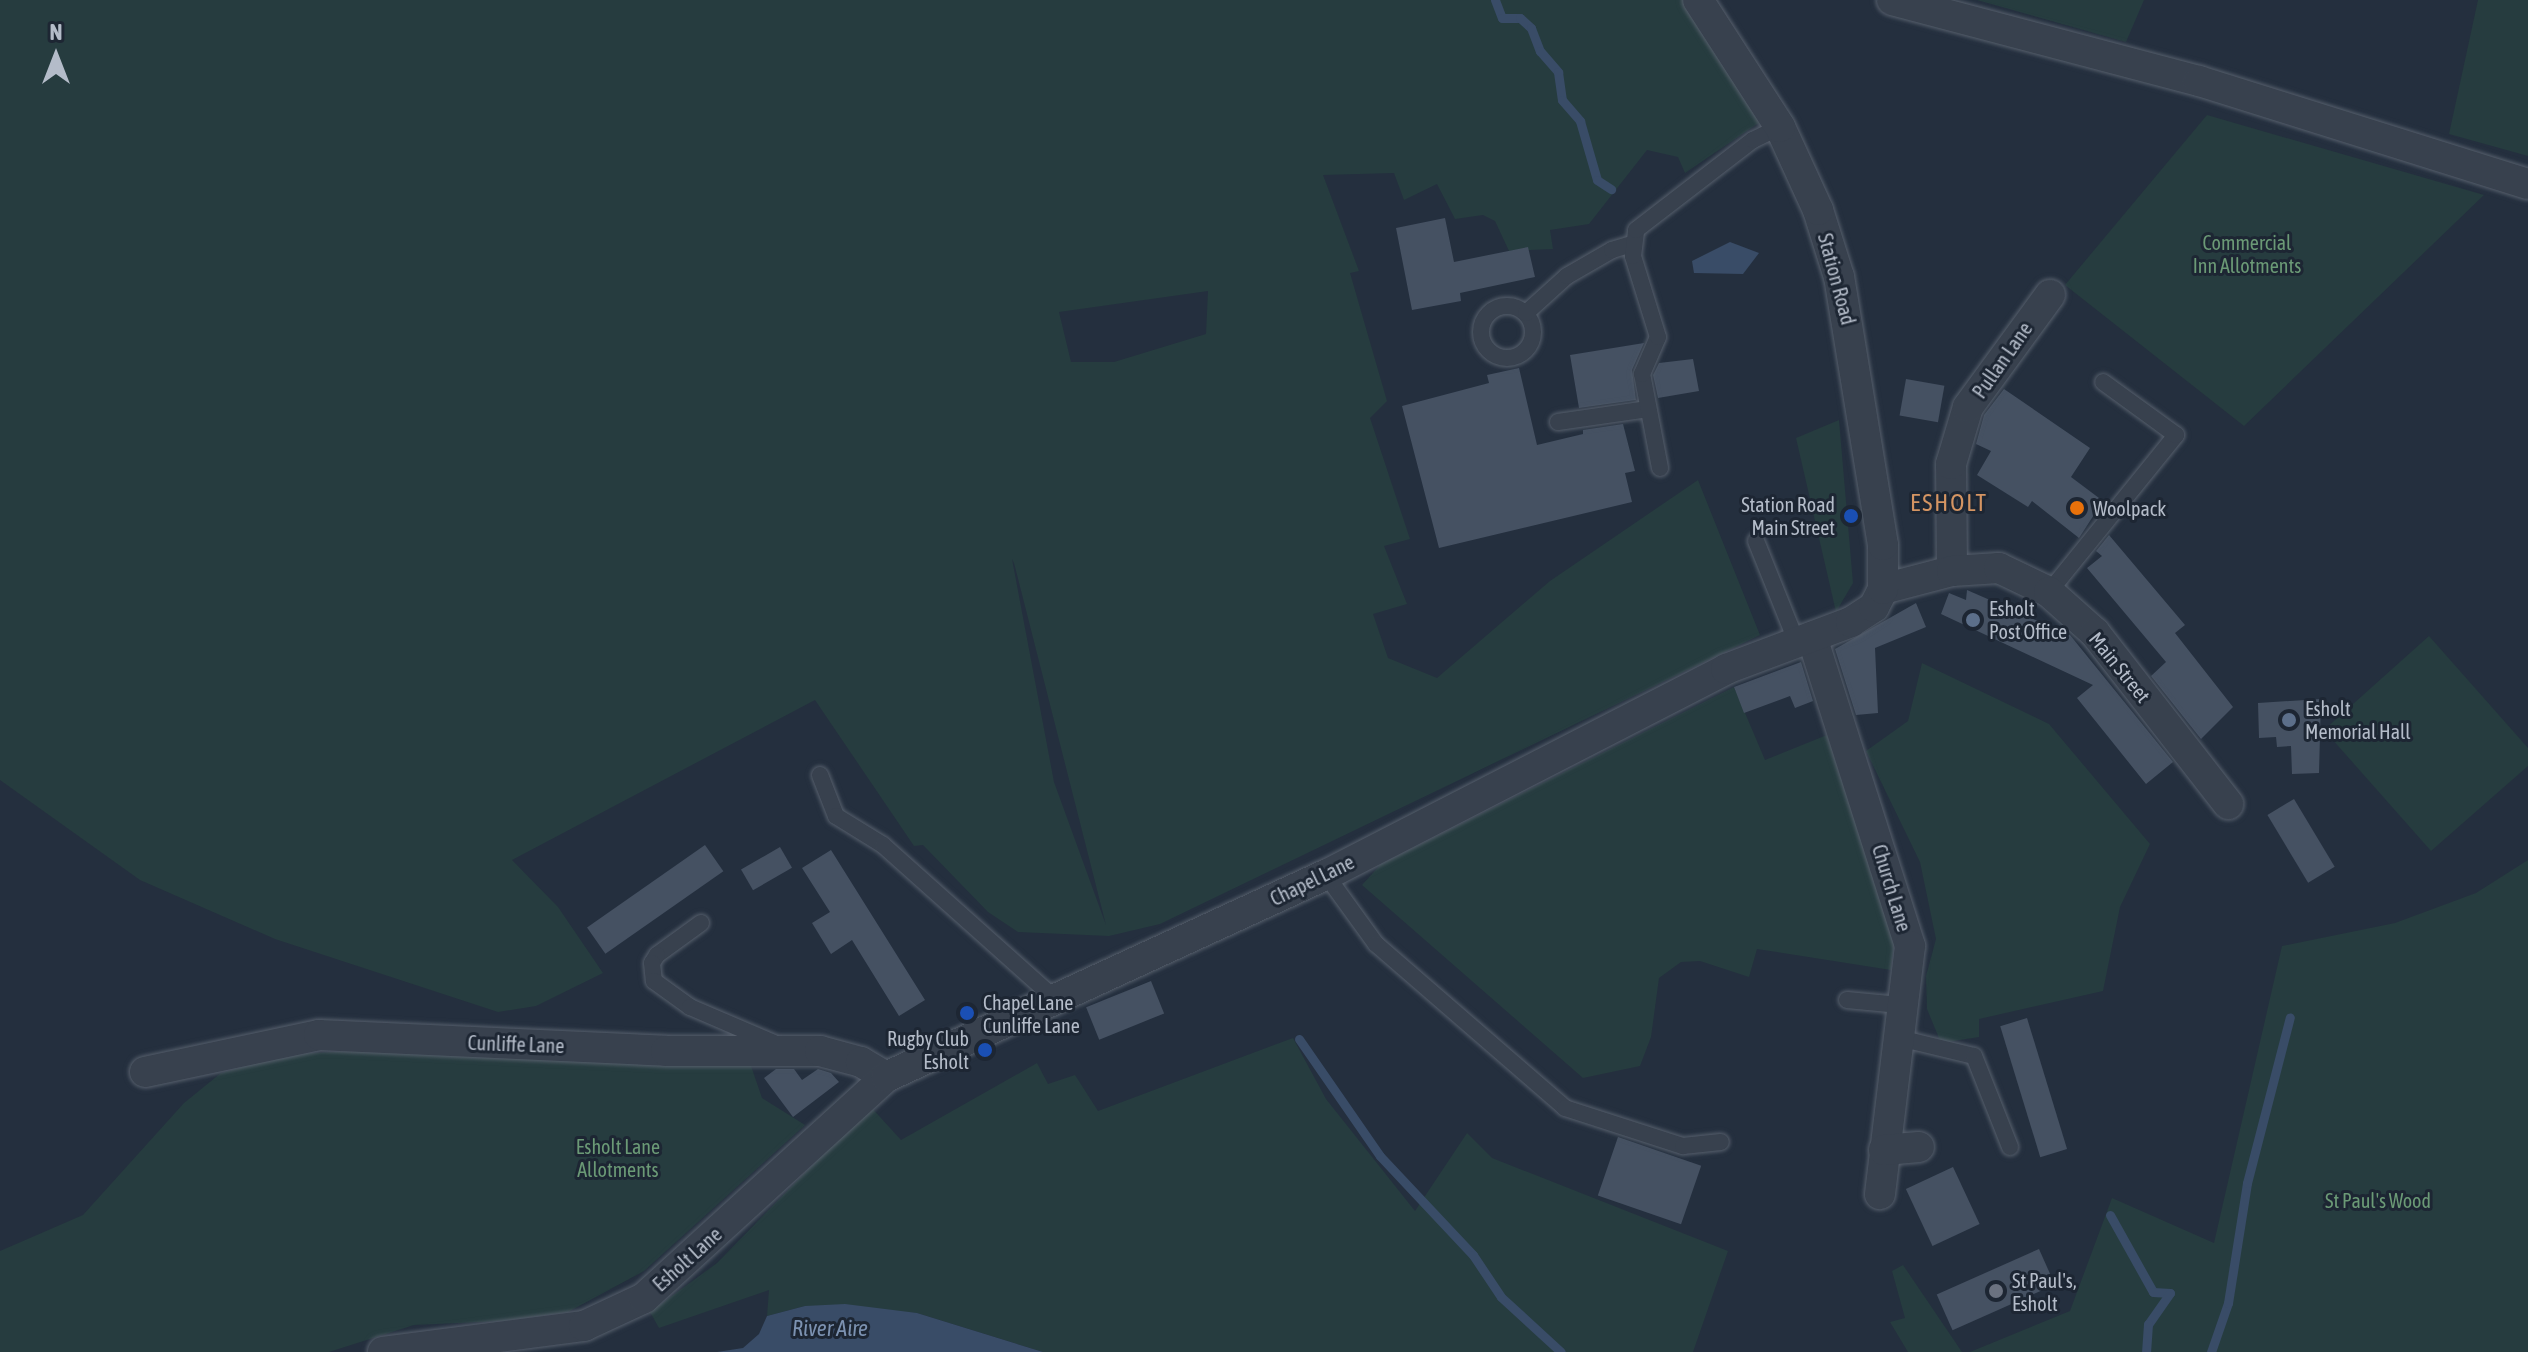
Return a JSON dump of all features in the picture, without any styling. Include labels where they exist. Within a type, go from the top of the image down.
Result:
[{"type":"street","name":"Station Road","points":[[1698,0],[1780,127],[1818,210],[1839,277],[1883,545],[1883,589]]},
{"type":"street","points":[[1892,0],[2185,77],[2528,184]]},
{"type":"street","name":"Pullan Lane","points":[[1952,571],[1951,464],[1968,407],[2050,295]]},
{"type":"street","name":"Main Street","points":[[1883,589],[1952,571],[1999,568],[2049,592],[2095,633],[2228,804]]},
{"type":"street","points":[[1804,640],[1874,607],[1883,589]]},
{"type":"street","name":"Chapel Lane","points":[[822,1136],[886,1077],[1326,875],[1726,669],[1804,640]]},
{"type":"street","name":"Church Lane","points":[[1804,640],[1903,914],[1910,946],[1895,1037],[1880,1194]]},
{"type":"street","name":"Cunliffe Lane","points":[[145,1072],[319,1035],[792,1051],[843,1055],[886,1077]]},
{"type":"street","name":"Esholt Lane","points":[[383,1352],[584,1326],[644,1298],[822,1136]]},
{"type":"street","points":[[1884,1150],[1919,1147]]},
{"type":"lane","points":[[1660,468],[1642,374],[1658,337],[1632,244],[1636,230],[1753,140],[1780,127]]},
{"type":"lane","points":[[1526,313],[1567,276],[1612,250],[1632,244]]},
{"type":"lane","points":[[2049,592],[2176,435],[2103,382]]},
{"type":"lane","points":[[1558,422],[1648,409]]},
{"type":"lane","points":[[1756,541],[1804,640]]},
{"type":"lane","points":[[820,775],[836,816],[883,845],[1055,999]]},
{"type":"lane","points":[[1326,875],[1376,944],[1565,1108],[1683,1146],[1721,1142]]},
{"type":"lane","points":[[701,923],[657,955],[652,963],[654,981],[690,1007],[792,1051]]},
{"type":"lane","points":[[1847,1000],[1900,1005]]},
{"type":"lane","points":[[1895,1037],[1974,1056],[2010,1147]]},
{"type":"green space","points":[[0,0],[1684,0],[1760,122],[1685,173],[1678,157],[1647,150],[1589,224],[1550,230],[1553,249],[1509,251],[1495,221],[1483,215],[1455,219],[1437,184],[1404,200],[1394,173],[1323,175],[1359,271],[1350,273],[1387,401],[1370,418],[1410,539],[1384,546],[1407,604],[1373,614],[1388,658],[1437,678],[1550,581],[1698,480],[1760,635],[1160,924],[1109,936],[1018,932],[988,912],[923,845],[914,846],[815,700],[512,860],[558,907],[603,973],[536,1006],[498,1012],[275,939],[140,880],[0,780]],"holes":[[[1208,291],[1206,334],[1114,362],[1071,362],[1059,312]],[[1012,559],[1014,563],[1106,925],[1054,782]]]},
{"type":"green space","points":[[1977,0],[2144,0],[2126,42]]},
{"type":"green space","points":[[2478,0],[2528,0],[2528,156],[2449,134]]},
{"type":"green space","name":"Commercial Inn Allotments","points":[[2207,115],[2484,195],[2244,426],[2065,285]]},
{"type":"green space","points":[[1839,420],[1853,583],[1836,612],[1796,438]]},
{"type":"green space","points":[[2429,636],[2528,748],[2528,766],[2431,851],[2324,730]]},
{"type":"green space","points":[[1922,663],[2049,724],[2150,844],[2120,907],[2103,991],[1979,1019],[1979,1037],[1941,1043],[1927,1009],[1926,976],[1936,939],[1920,862],[1866,751],[1908,721]]},
{"type":"green space","points":[[1734,687],[1765,760],[1827,735],[1894,942],[1891,970],[1757,949],[1749,977],[1700,961],[1681,962],[1659,978],[1651,1037],[1640,1066],[1583,1078],[1362,885],[1381,864]]},
{"type":"green space","name":"St Paul's Wood","points":[[2528,860],[2528,1352],[1970,1352],[2070,1311],[2112,1198],[2214,1243],[2282,946],[2395,923],[2476,893]]},
{"type":"green space","points":[[1293,1038],[1326,1099],[1415,1211],[1467,1133],[1492,1158],[1728,1251],[1693,1352],[1043,1352],[917,1313],[805,1306],[767,1316],[769,1290],[659,1328],[650,1312],[717,1263],[870,1106],[901,1140],[1037,1063],[1048,1084],[1075,1075],[1098,1111]]},
{"type":"green space","name":"Esholt Lane Allotments","points":[[404,1049],[749,1060],[762,1098],[805,1125],[644,1271],[568,1312],[503,1321],[414,1325],[329,1352],[0,1352],[0,1251],[83,1215],[184,1103],[221,1073],[289,1054]]},
{"type":"green space","points":[[1903,1265],[1962,1352],[1908,1352],[1890,1322],[1905,1318],[1892,1271]]},
{"type":"water","points":[[1730,242],[1759,253],[1743,274],[1694,273],[1692,261]]},
{"type":"water","name":"River Aire","points":[[845,1304],[917,1313],[1043,1352],[717,1352],[743,1348],[759,1334],[767,1316],[805,1306]]},
{"type":"building","points":[[1445,218],[1454,262],[1528,247],[1535,277],[1460,293],[1461,301],[1412,310],[1396,228]]},
{"type":"building","points":[[1644,343],[1632,370],[1636,400],[1579,408],[1570,355]]},
{"type":"building","points":[[1693,359],[1699,391],[1658,398],[1653,375],[1659,363]]},
{"type":"building","points":[[1519,368],[1537,445],[1583,434],[1583,430],[1623,424],[1635,471],[1625,473],[1632,502],[1439,548],[1402,406],[1489,383],[1487,375]]},
{"type":"building","points":[[1906,379],[1944,386],[1938,422],[1900,415]]},
{"type":"building","points":[[2004,389],[2090,448],[2071,477],[2103,501],[2079,538],[2032,501],[2028,507],[1977,475],[1991,451],[1976,444],[1984,415]]},
{"type":"building","points":[[2109,535],[2185,625],[2175,633],[2233,707],[2201,739],[2151,676],[2166,662],[2087,568],[2102,556],[2096,551]]},
{"type":"building","points":[[1967,590],[2070,635],[2173,762],[2146,784],[2077,698],[2093,685],[1941,614],[1949,593],[1966,600]]},
{"type":"building","points":[[1916,603],[1926,627],[1875,648],[1878,713],[1856,715],[1835,649]]},
{"type":"building","points":[[1801,662],[1813,701],[1795,708],[1790,696],[1744,713],[1734,687]]},
{"type":"building","name":"Esholt Memorial Hall","points":[[2321,699],[2319,773],[2292,774],[2291,746],[2277,747],[2276,737],[2259,738],[2258,703]]},
{"type":"building","points":[[2294,799],[2335,867],[2308,883],[2267,815]]},
{"type":"building","points":[[705,845],[723,871],[605,954],[587,928]]},
{"type":"building","points":[[780,847],[792,868],[753,890],[741,870]]},
{"type":"building","points":[[831,850],[925,1000],[899,1016],[852,940],[831,954],[812,923],[830,912],[802,868]]},
{"type":"building","points":[[1151,981],[1164,1013],[1099,1040],[1086,1007]]},
{"type":"building","points":[[2027,1018],[2067,1149],[2040,1157],[2000,1026]]},
{"type":"building","points":[[776,1069],[794,1069],[802,1080],[818,1069],[831,1073],[839,1082],[793,1117],[764,1078]]},
{"type":"building","points":[[1618,1137],[1701,1166],[1681,1224],[1598,1196]]},
{"type":"building","points":[[1953,1167],[1980,1224],[1932,1246],[1906,1189]]},
{"type":"building","name":"St Paul's, Esholt","points":[[2039,1249],[2055,1285],[1953,1330],[1937,1295]]},
{"type":"waterway","points":[[1495,0],[1502,18],[1520,18],[1531,28],[1540,51],[1558,72],[1562,100],[1580,121],[1597,180],[1611,189]]},
{"type":"waterway","points":[[2211,1352],[2228,1303],[2247,1183],[2290,1017]]},
{"type":"waterway","points":[[1299,1039],[1380,1156],[1473,1255],[1501,1297],[1561,1352]]},
{"type":"waterway","points":[[2110,1215],[2153,1292],[2170,1293],[2148,1324],[2146,1352]]},
{"type":"place","name":"Woolpack","points":[[2077,508]]},
{"type":"place","name":"Station Road Main Street","points":[[1851,516]]},
{"type":"place","name":"Esholt Post Office","points":[[1973,620]]},
{"type":"place","name":"Esholt Memorial Hall","points":[[2289,720]]},
{"type":"place","name":"Chapel Lane Cunliffe Lane","points":[[967,1013]]},
{"type":"place","name":"Rugby Club Esholt","points":[[985,1050]]},
{"type":"place","name":"St Paul's, Esholt","points":[[1996,1291]]},
{"type":"district","name":"ESHOLT","points":[[1949,503]]}]
